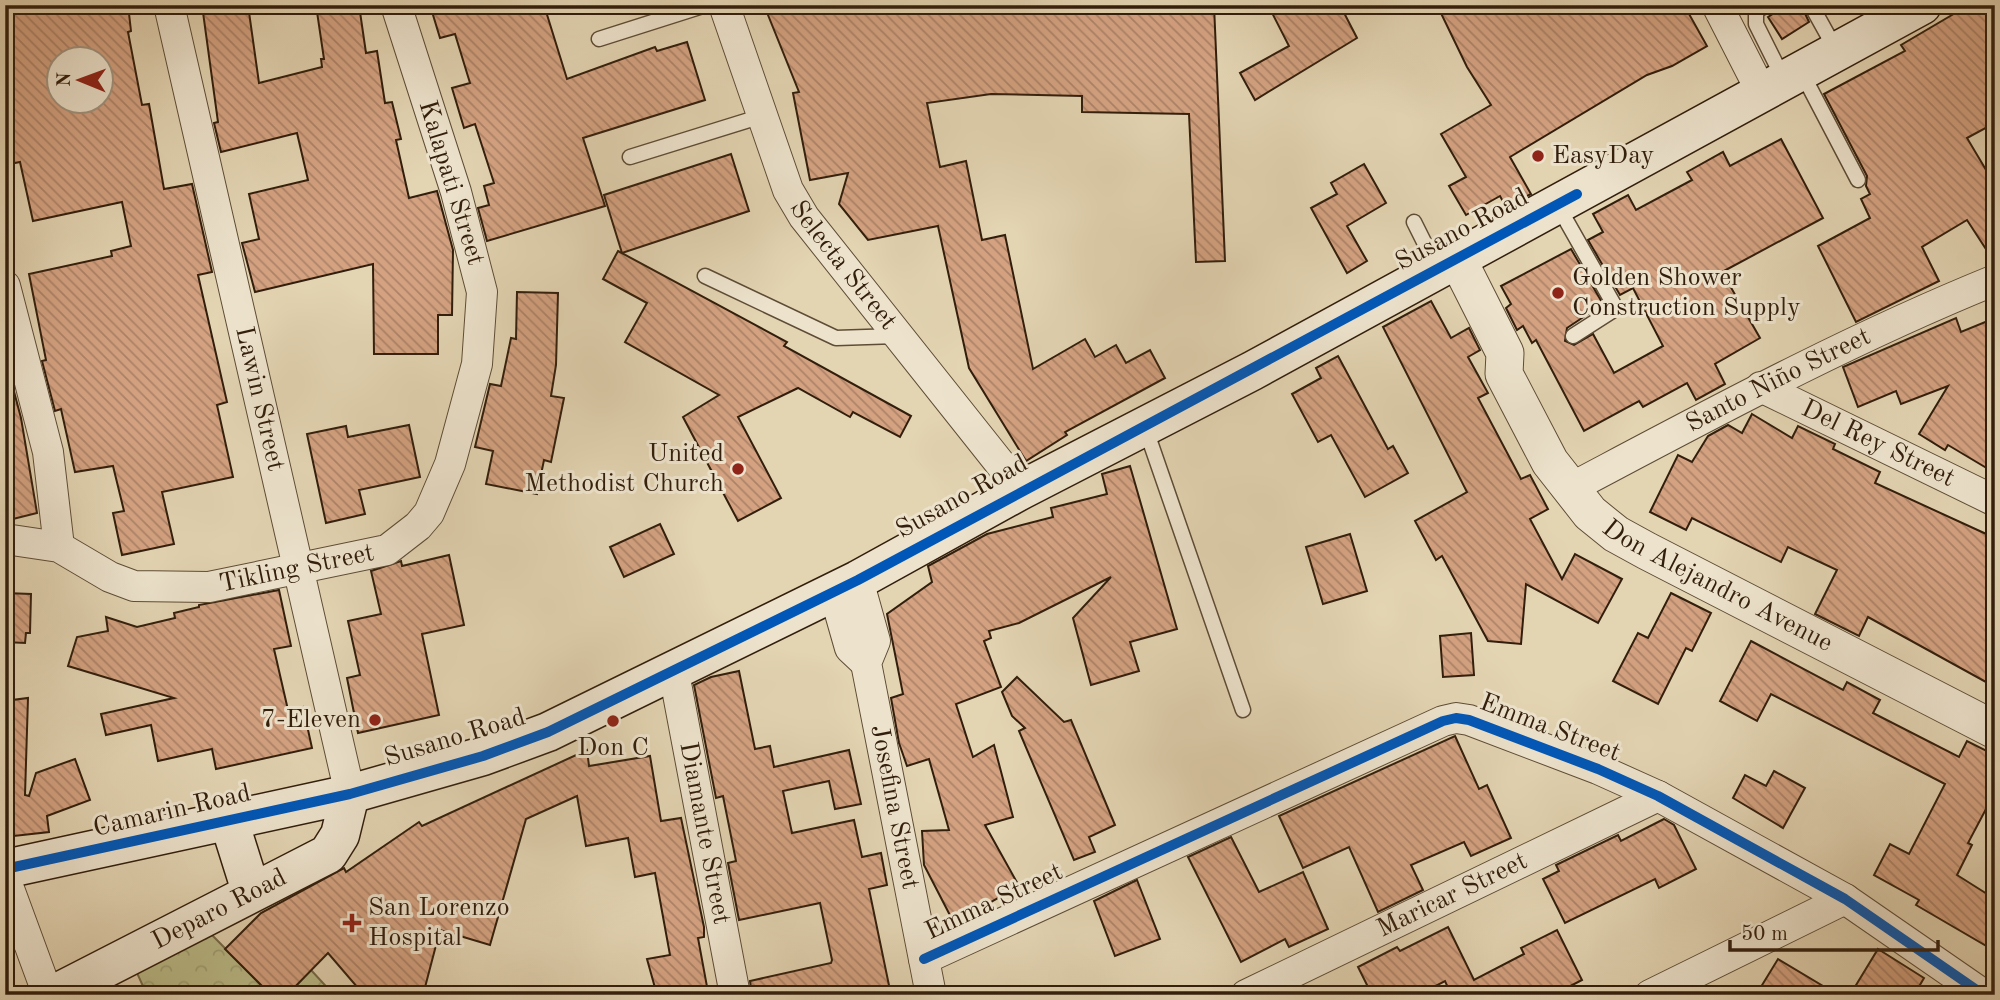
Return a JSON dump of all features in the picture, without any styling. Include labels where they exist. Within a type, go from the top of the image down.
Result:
[{"type":"main road","name":"Susano Road","points":[[350,794],[527,741],[674,673],[846,586],[1145,426],[1922,5]]},
{"type":"main road","name":"Camarin Road","points":[[5,869],[350,794]]},
{"type":"main road","name":"Deparo Road","points":[[53,995],[251,891],[328,854],[340,835],[350,794]]},
{"type":"main road","points":[[229,821],[251,891]]},
{"type":"street","name":"Lawin Street","points":[[169,5],[350,794]]},
{"type":"street","name":"Kalapati Street","points":[[396,5],[478,271],[483,311],[477,364]]},
{"type":"street","name":"Selecta Street","points":[[724,5],[788,190],[804,217],[1021,490]]},
{"type":"street","points":[[1717,5],[1782,82]]},
{"type":"street","name":"Don Alejandro Avenue","points":[[1447,263],[1505,353],[1504,373],[1550,462],[1590,513],[1616,534],[1647,551],[1995,730]]},
{"type":"street","name":"Santo Niño Street","points":[[1569,489],[1761,387],[1906,316],[1995,280]]},
{"type":"street","points":[[5,286],[48,452],[59,547]]},
{"type":"street","name":"Tikling Street","points":[[5,539],[59,547],[110,577],[147,587],[209,587],[387,550],[418,526],[429,513],[450,464],[477,364]]},
{"type":"street","name":"Del Rey Street","points":[[1761,387],[1995,501]]},
{"type":"street","name":"Josefina Street","points":[[846,586],[874,641],[866,663],[931,995]]},
{"type":"street","name":"Diamante Street","points":[[674,673],[735,995]]},
{"type":"street","name":"Emma Street","points":[[924,959],[1443,721],[1457,718],[1469,720],[1598,769],[1658,796],[1845,899],[1984,995]]},
{"type":"street","name":"Maricar Street","points":[[1246,995],[1658,796]]},
{"type":"street","points":[[5,877],[16,942],[48,995]]},
{"type":"street","points":[[1667,992],[1845,899]]},
{"type":"lane","points":[[599,39],[706,5]]},
{"type":"lane","points":[[1765,5],[1756,12],[1756,24],[1782,82],[1858,180]]},
{"type":"lane","points":[[1811,5],[1837,51]]},
{"type":"lane","points":[[630,157],[762,116]]},
{"type":"lane","points":[[1557,204],[1614,303],[1612,311],[1573,336]]},
{"type":"lane","points":[[1414,222],[1447,263]]},
{"type":"lane","points":[[705,276],[836,338],[899,336]]},
{"type":"lane","points":[[1145,426],[1243,710]]},
{"type":"green space","points":[[210,933],[271,995],[147,995],[137,973]]},
{"type":"green space","points":[[311,970],[334,995],[287,995]]},
{"type":"building","points":[[66,5],[128,5],[131,31],[128,32],[142,105],[149,104],[164,189],[192,184],[212,272],[198,275],[227,402],[217,405],[233,477],[162,492],[174,544],[122,555],[113,513],[124,511],[113,466],[75,472],[61,409],[55,411],[42,361],[46,360],[29,274],[112,256],[111,251],[131,246],[122,202],[33,221],[20,162],[5,165],[5,14]]},
{"type":"building","points":[[202,5],[248,5],[259,83],[322,67],[321,59],[324,59],[316,5],[359,5],[366,53],[377,51],[385,103],[392,102],[401,139],[396,140],[409,198],[437,191],[453,250],[452,315],[438,315],[438,354],[374,354],[373,264],[255,292],[242,243],[259,239],[249,194],[308,180],[297,133],[221,152],[214,123],[218,122]]},
{"type":"building","points":[[430,5],[544,5],[567,79],[655,47],[657,51],[687,42],[705,100],[583,138],[605,206],[487,241],[478,208],[489,205],[484,186],[494,183],[475,124],[464,128],[452,88],[470,83],[455,34],[440,38]]},
{"type":"building","points":[[764,5],[1214,5],[1225,261],[1196,262],[1189,114],[1082,112],[1082,96],[991,94],[927,103],[940,167],[966,161],[982,240],[1005,235],[1033,369],[1085,339],[1095,357],[1116,345],[1126,363],[1150,350],[1165,378],[1065,432],[1067,435],[1026,461],[969,368],[938,226],[868,240],[839,204],[848,173],[810,180],[793,93],[799,92]]},
{"type":"building","points":[[1268,5],[1340,5],[1357,38],[1255,100],[1240,73],[1289,46]]},
{"type":"building","points":[[1437,5],[1684,5],[1707,46],[1672,66],[1647,75],[1510,157],[1531,194],[1506,207],[1500,196],[1466,215],[1449,186],[1466,177],[1441,134],[1491,105],[1467,67]]},
{"type":"building","points":[[1787,5],[1801,5],[1809,22],[1782,39],[1768,17]]},
{"type":"building","points":[[1969,5],[1995,5],[1995,123],[1967,138],[1995,185],[1995,263],[1967,220],[1922,247],[1939,281],[1856,322],[1818,246],[1870,218],[1861,199],[1870,194],[1866,186],[1867,176],[1824,94],[1905,51],[1901,45]]},
{"type":"building","points":[[1781,139],[1823,218],[1722,272],[1760,338],[1715,364],[1725,384],[1696,400],[1687,383],[1643,407],[1639,401],[1584,431],[1536,340],[1532,343],[1523,326],[1517,330],[1506,308],[1511,304],[1501,286],[1571,249],[1603,304],[1567,328],[1565,341],[1574,345],[1593,334],[1614,373],[1663,346],[1633,288],[1620,295],[1588,240],[1603,232],[1593,214],[1628,195],[1636,210],[1692,180],[1687,172],[1723,152],[1730,166]]},
{"type":"building","points":[[731,154],[749,211],[622,253],[604,195]]},
{"type":"building","points":[[1364,164],[1386,203],[1347,226],[1367,261],[1347,273],[1311,208],[1337,194],[1331,183]]},
{"type":"building","points":[[618,251],[787,342],[784,346],[911,416],[900,437],[853,412],[850,417],[798,388],[738,417],[781,498],[738,521],[683,417],[719,395],[625,342],[647,303],[603,279]]},
{"type":"building","points":[[517,292],[558,293],[556,365],[551,396],[564,398],[551,462],[544,460],[537,494],[486,484],[493,451],[475,447],[490,384],[501,386],[511,338],[516,339]]},
{"type":"building","points":[[1431,301],[1451,338],[1469,328],[1480,350],[1468,357],[1488,393],[1478,398],[1521,479],[1530,475],[1548,509],[1530,519],[1562,579],[1575,554],[1622,579],[1598,623],[1526,584],[1521,644],[1488,641],[1442,556],[1436,560],[1415,521],[1467,492],[1383,327]]},
{"type":"building","points":[[1956,318],[1961,332],[1995,318],[1995,473],[1948,445],[1945,450],[1919,434],[1948,386],[1901,404],[1896,391],[1858,407],[1843,367]]},
{"type":"building","points":[[1338,356],[1388,449],[1393,446],[1408,473],[1365,497],[1331,435],[1318,442],[1292,394],[1321,378],[1316,368]]},
{"type":"building","points":[[8,369],[21,418],[37,513],[5,521],[5,370]]},
{"type":"building","points":[[1752,414],[1792,438],[1798,426],[1835,444],[1833,449],[1880,472],[1875,483],[1995,538],[1995,687],[1868,617],[1859,636],[1815,614],[1837,570],[1788,547],[1781,562],[1692,518],[1686,530],[1650,512],[1678,455],[1692,462],[1708,436],[1728,425],[1742,433]]},
{"type":"building","points":[[409,425],[420,477],[359,490],[365,514],[326,523],[307,434],[346,426],[348,437]]},
{"type":"building","points":[[1130,466],[1177,629],[1130,642],[1139,671],[1091,685],[1073,618],[1111,577],[1019,623],[989,631],[991,638],[984,641],[1001,687],[956,704],[973,757],[994,745],[1013,817],[985,825],[1019,886],[954,923],[924,865],[922,831],[949,830],[929,759],[907,766],[899,743],[891,698],[903,694],[887,614],[932,582],[928,566],[987,534],[1053,517],[1051,508],[1107,494],[1102,474]]},
{"type":"building","points":[[660,524],[674,554],[624,577],[610,547]]},
{"type":"building","points":[[1350,534],[1367,591],[1323,604],[1306,547]]},
{"type":"building","points":[[449,555],[464,625],[422,634],[439,715],[358,733],[347,678],[360,675],[348,621],[381,614],[371,571],[401,561],[402,566]]},
{"type":"building","points":[[279,590],[291,646],[274,649],[288,710],[303,707],[312,748],[216,769],[212,749],[158,761],[151,725],[106,735],[101,714],[174,698],[68,666],[77,637],[108,631],[106,617],[137,627],[175,618],[174,613],[199,605]]},
{"type":"building","points":[[5,593],[31,594],[30,633],[26,633],[25,643],[5,642]]},
{"type":"building","points":[[1671,593],[1711,613],[1692,651],[1686,648],[1658,704],[1613,681],[1638,633],[1648,638]]},
{"type":"building","points":[[1471,633],[1474,675],[1443,677],[1440,636]]},
{"type":"building","points":[[1751,641],[1843,690],[1847,682],[1880,700],[1873,713],[1959,757],[1967,741],[1995,755],[1995,792],[1968,843],[1972,845],[1957,875],[1995,899],[1995,951],[1916,905],[1919,900],[1874,875],[1890,844],[1909,854],[1945,784],[1771,694],[1757,721],[1720,701]]},
{"type":"building","points":[[739,671],[755,749],[770,746],[774,767],[849,750],[861,804],[835,809],[829,781],[783,791],[792,833],[854,820],[862,857],[881,853],[887,885],[869,889],[891,995],[752,995],[750,981],[831,963],[832,960],[820,903],[739,920],[728,863],[736,861],[723,796],[716,798],[694,685],[711,677]]},
{"type":"building","points":[[1017,677],[1064,722],[1071,720],[1115,825],[1089,837],[1095,852],[1074,860],[1019,731],[1025,728],[1012,716],[1002,692]]},
{"type":"building","points":[[28,698],[25,795],[29,796],[36,773],[75,759],[90,800],[47,816],[49,832],[5,837],[5,701]]},
{"type":"building","points":[[1455,736],[1479,789],[1487,785],[1511,838],[1471,856],[1464,842],[1411,865],[1423,890],[1378,912],[1349,847],[1303,868],[1279,816]]},
{"type":"building","points":[[587,750],[589,766],[650,756],[661,821],[681,818],[704,927],[704,937],[698,938],[708,992],[657,995],[647,959],[670,955],[655,873],[635,877],[628,838],[586,846],[577,796],[526,819],[490,945],[440,930],[423,995],[364,995],[328,953],[287,995],[271,995],[225,949],[261,913],[344,868],[346,872],[419,822],[422,826]]},
{"type":"building","points":[[1774,771],[1805,788],[1783,828],[1733,798],[1745,775],[1766,786]]},
{"type":"building","points":[[1664,819],[1674,825],[1696,869],[1659,888],[1655,879],[1565,923],[1543,879],[1559,871],[1556,865],[1618,835],[1621,841]]},
{"type":"building","points":[[1231,837],[1259,892],[1303,872],[1328,929],[1289,947],[1285,939],[1241,962],[1188,857]]},
{"type":"building","points":[[1137,880],[1160,939],[1115,956],[1094,901]]},
{"type":"building","points":[[1448,927],[1474,980],[1524,954],[1521,948],[1557,930],[1582,980],[1553,995],[1445,995],[1450,992],[1445,981],[1418,995],[1372,995],[1358,967],[1397,947],[1400,951]]},
{"type":"building","points":[[1878,949],[1924,978],[1914,995],[1850,995]]},
{"type":"building","points":[[1778,959],[1838,995],[1756,995]]},
{"type":"cycle path","points":[[5,869],[350,794],[483,756],[548,732],[858,580],[1577,194]]},
{"type":"cycle path","points":[[924,959],[1443,721],[1456,718],[1469,720],[1598,769],[1658,796],[1845,899],[1984,995]]},
{"type":"place","name":"EasyDay","points":[[1538,156]]},
{"type":"place","name":"Golden Shower Construction Supply","points":[[1558,293]]},
{"type":"place","name":"United Methodist Church","points":[[738,469]]},
{"type":"place","name":"7-Eleven","points":[[375,720]]},
{"type":"place","name":"Don C","points":[[613,721]]},
{"type":"place","name":"San Lorenzo Hospital","points":[[352,923]]}]
